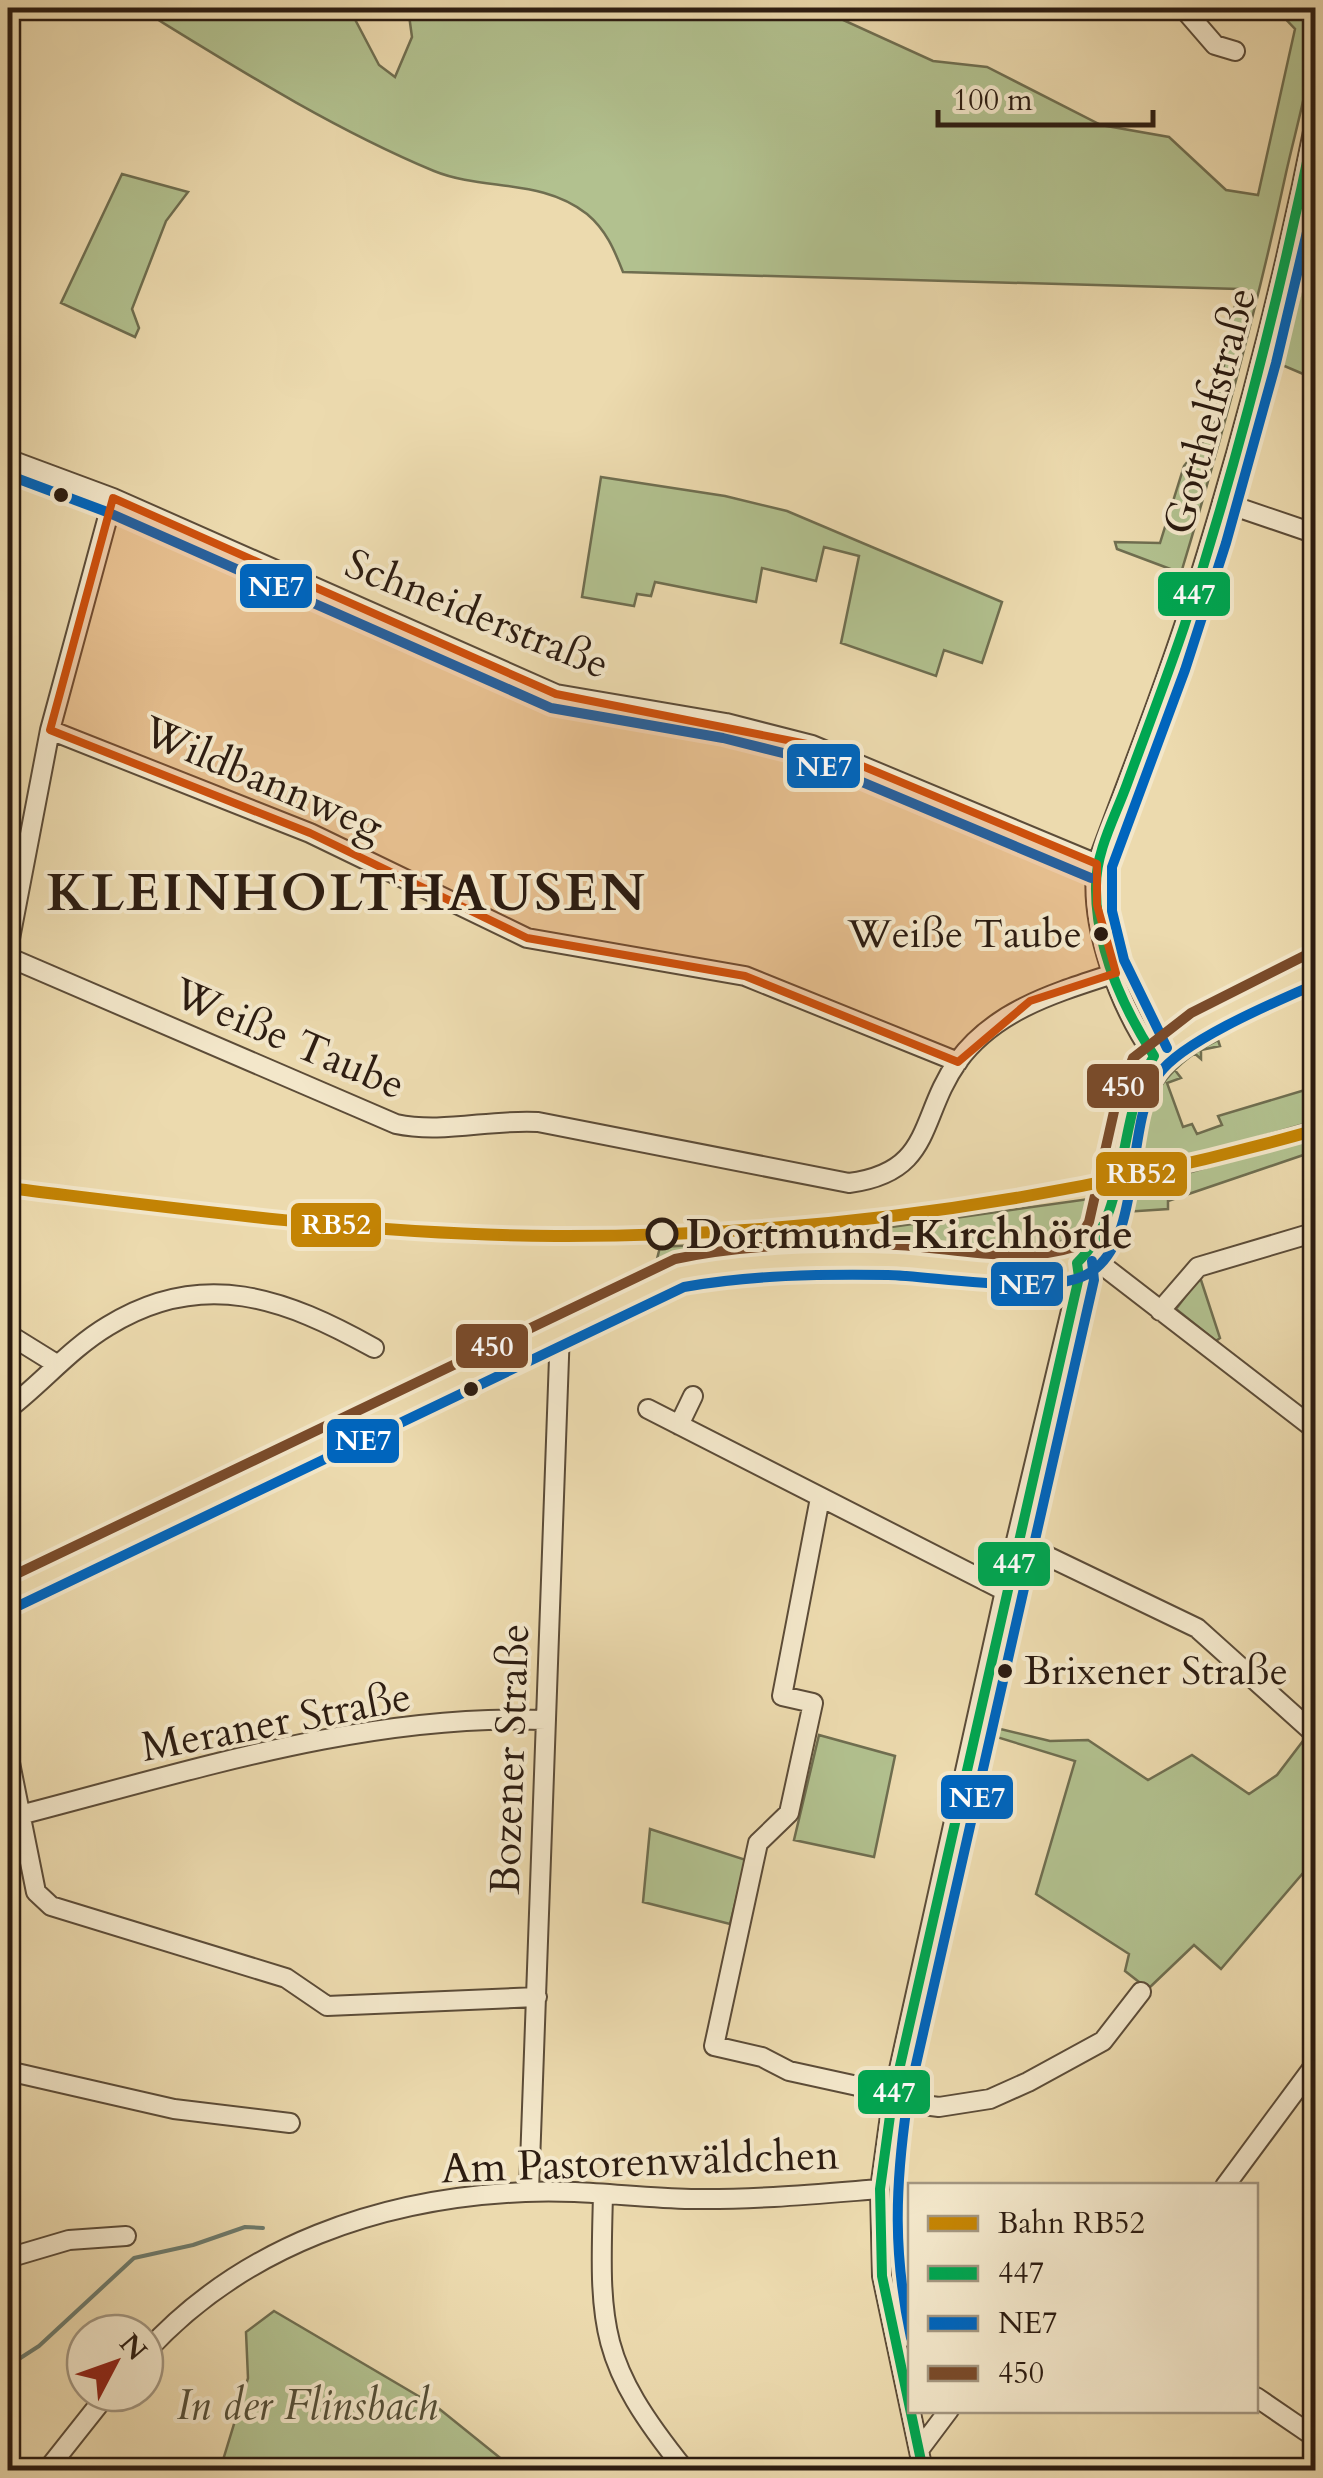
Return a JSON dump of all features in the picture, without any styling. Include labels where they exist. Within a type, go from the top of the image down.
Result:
[{"type":"main road","points":[[8,1594],[640,1289],[698,1269],[890,1260],[1040,1268],[1083,1259],[1109,1206],[1130,1110],[1145,1067],[1154,1056],[1316,967]]},
{"type":"street","points":[[1183,8],[1216,45],[1235,50]]},
{"type":"street","name":"Gotthelfstraße","points":[[1154,1056],[1138,1033],[1116,973],[1097,905],[1097,864],[1192,602],[1222,502],[1276,306],[1316,117]]},
{"type":"street","name":"Schneiderstraße","points":[[8,458],[113,498],[556,694],[720,722],[812,745],[1097,864]]},
{"type":"street","points":[[8,949],[50,730],[113,498]]},
{"type":"street","points":[[1222,502],[1316,534]]},
{"type":"street","name":"Wildbannweg","points":[[50,730],[310,833],[527,938],[745,976],[958,1062]]},
{"type":"street","name":"Weiße Taube","points":[[8,957],[396,1124],[422,1129],[508,1120],[538,1122],[848,1183],[877,1179],[907,1159],[928,1129],[958,1062],[987,1032],[1030,1000],[1116,973]]},
{"type":"street","points":[[1160,1311],[1198,1267],[1316,1232]]},
{"type":"street","points":[[908,2398],[882,2276],[880,2189],[893,2098],[1016,1541],[1083,1259],[1160,1311],[1316,1430]]},
{"type":"street","points":[[8,1408],[108,1325],[188,1296],[234,1294],[271,1299],[324,1320],[374,1348]]},
{"type":"street","name":"Bozener Straße","points":[[529,2191],[560,1330]]},
{"type":"street","points":[[8,1334],[58,1366]]},
{"type":"street","points":[[680,1425],[693,1396]]},
{"type":"street","points":[[648,1410],[1005,1591]]},
{"type":"street","points":[[820,1498],[782,1696],[813,1703],[789,1813],[758,1844],[714,2046],[762,2056],[790,2071],[939,2107],[990,2098],[1103,2041],[1142,1992]]},
{"type":"street","points":[[1016,1541],[1197,1628],[1316,1735]]},
{"type":"street","name":"Meraner Straße","points":[[24,1814],[256,1754],[338,1738],[470,1722],[546,1720]]},
{"type":"street","points":[[8,1754],[42,1901],[286,1978],[327,2006],[536,1997]]},
{"type":"street","points":[[1227,2183],[1316,2063]]},
{"type":"street","points":[[8,2071],[174,2109],[290,2123]]},
{"type":"street","name":"Am Pastorenwäldchen","points":[[165,2334],[194,2306],[246,2268],[330,2229],[385,2210],[457,2197],[529,2191],[748,2199],[880,2189]]},
{"type":"street","points":[[602,2196],[600,2300],[613,2361],[650,2427],[685,2470]]},
{"type":"street","points":[[8,2258],[69,2240],[126,2236]]},
{"type":"street","points":[[1258,2398],[1316,2438]]},
{"type":"street","points":[[47,2470],[92,2413]]},
{"type":"street","points":[[911,2413],[923,2470]]},
{"type":"street","points":[[919,2450],[947,2413]]},
{"type":"highlighted area","points":[[113,498],[556,694],[812,745],[1097,864],[1097,905],[1116,973],[1030,1001],[958,1062],[745,976],[527,938],[310,833],[50,730]]},
{"type":"green space","points":[[139,8],[349,8],[379,65],[395,77],[412,37],[408,8],[817,8],[933,61],[987,67],[1101,125],[1169,137],[1226,190],[1258,195],[1295,29],[1275,8],[1315,8],[1305,91],[1263,274],[1181,573],[1117,549],[1115,542],[1160,543],[1184,466],[1212,431],[1238,289],[623,272],[599,227],[570,203],[532,190],[453,177],[395,154],[283,95]]},
{"type":"green space","points":[[122,174],[188,192],[166,221],[132,309],[139,328],[135,337],[61,303]]},
{"type":"green space","points":[[1305,274],[1315,277],[1315,379],[1282,365]]},
{"type":"green space","points":[[601,477],[725,496],[787,511],[1002,602],[982,663],[944,650],[936,676],[841,643],[859,556],[824,547],[816,581],[762,568],[756,602],[655,582],[651,596],[637,594],[634,606],[582,597]]},
{"type":"green space","points":[[1218,1040],[1220,1046],[1201,1050],[1201,1059],[1195,1053]]},
{"type":"green space","points":[[1175,1070],[1181,1078],[1167,1083],[1183,1127],[1192,1124],[1197,1134],[1222,1125],[1218,1116],[1315,1087],[1315,1121],[1128,1174],[1146,1112]]},
{"type":"green space","points":[[1315,1136],[1315,1151],[1168,1201],[1168,1209],[1124,1212],[1126,1191]]},
{"type":"green space","points":[[1096,1198],[1079,1225],[1064,1239],[1027,1256],[952,1250],[801,1250],[724,1256],[654,1271],[660,1247],[807,1239]]},
{"type":"green space","points":[[1200,1277],[1220,1338],[1216,1341],[1176,1309]]},
{"type":"green space","points":[[992,1727],[1050,1741],[1088,1740],[1148,1780],[1192,1755],[1249,1794],[1277,1775],[1306,1737],[1315,1743],[1315,1859],[1221,1969],[1194,1945],[1148,1989],[1125,1971],[1129,1954],[1036,1894],[1075,1761],[990,1735]]},
{"type":"green space","points":[[819,1735],[895,1756],[874,1857],[794,1840]]},
{"type":"green space","points":[[650,1829],[746,1860],[730,1924],[643,1902]]},
{"type":"green space","name":"In der Flinsbach","points":[[274,2311],[437,2407],[515,2470],[220,2470],[248,2378],[246,2332]]},
{"type":"waterway","points":[[8,60],[10,25]]},
{"type":"waterway","points":[[8,79],[8,98]]},
{"type":"waterway","points":[[8,2366],[39,2346],[134,2258],[193,2245],[245,2227],[263,2228]]},
{"type":"rail line","name":"RB52","points":[[8,1188],[282,1220],[419,1231],[653,1235],[845,1222],[940,1210],[1128,1177],[1316,1130]]},
{"type":"transit line","name":"447","points":[[1154,1056],[1121,996],[1105,953],[1097,908],[1099,860],[1184,627],[1222,502],[1273,312],[1316,119]]},
{"type":"transit line","name":"NE7","points":[[1167,1048],[1124,960],[1112,911],[1112,867],[1185,670],[1226,543],[1276,363],[1316,194]]},
{"type":"transit line","name":"NE7","points":[[8,475],[107,512],[551,708],[723,738],[807,759],[1091,878]]},
{"type":"transit line","name":"450","points":[[8,1578],[675,1259],[730,1250],[814,1244],[897,1245],[1009,1255],[1074,1247],[1089,1222],[1115,1107],[1133,1058],[1191,1013],[1310,953]]},
{"type":"transit line","name":"NE7","points":[[14,1608],[684,1287],[836,1275],[1050,1284],[1091,1272],[1108,1255],[1119,1233],[1141,1121],[1159,1074],[1208,1036],[1316,984]]},
{"type":"transit line","name":"447","points":[[1077,1263],[1107,1217],[1133,1108],[1154,1056]]},
{"type":"transit line","name":"NE7","points":[[908,2322],[898,2221],[907,2104],[1094,1280],[1092,1261]]},
{"type":"transit line","name":"447","points":[[908,2399],[882,2276],[880,2189],[892,2101],[1079,1277],[1077,1263]]},
{"type":"transit line","name":"447","points":[[911,2413],[923,2470]]},
{"type":"place","name":"Weiße Taube","points":[[1101,934]]},
{"type":"place","name":"Dortmund-Kirchhörde","points":[[662,1234]]},
{"type":"place","name":"Brixener Straße","points":[[1005,1671]]},
{"type":"district","name":"KLEINHOLTHAUSEN","points":[[347,894]]}]
